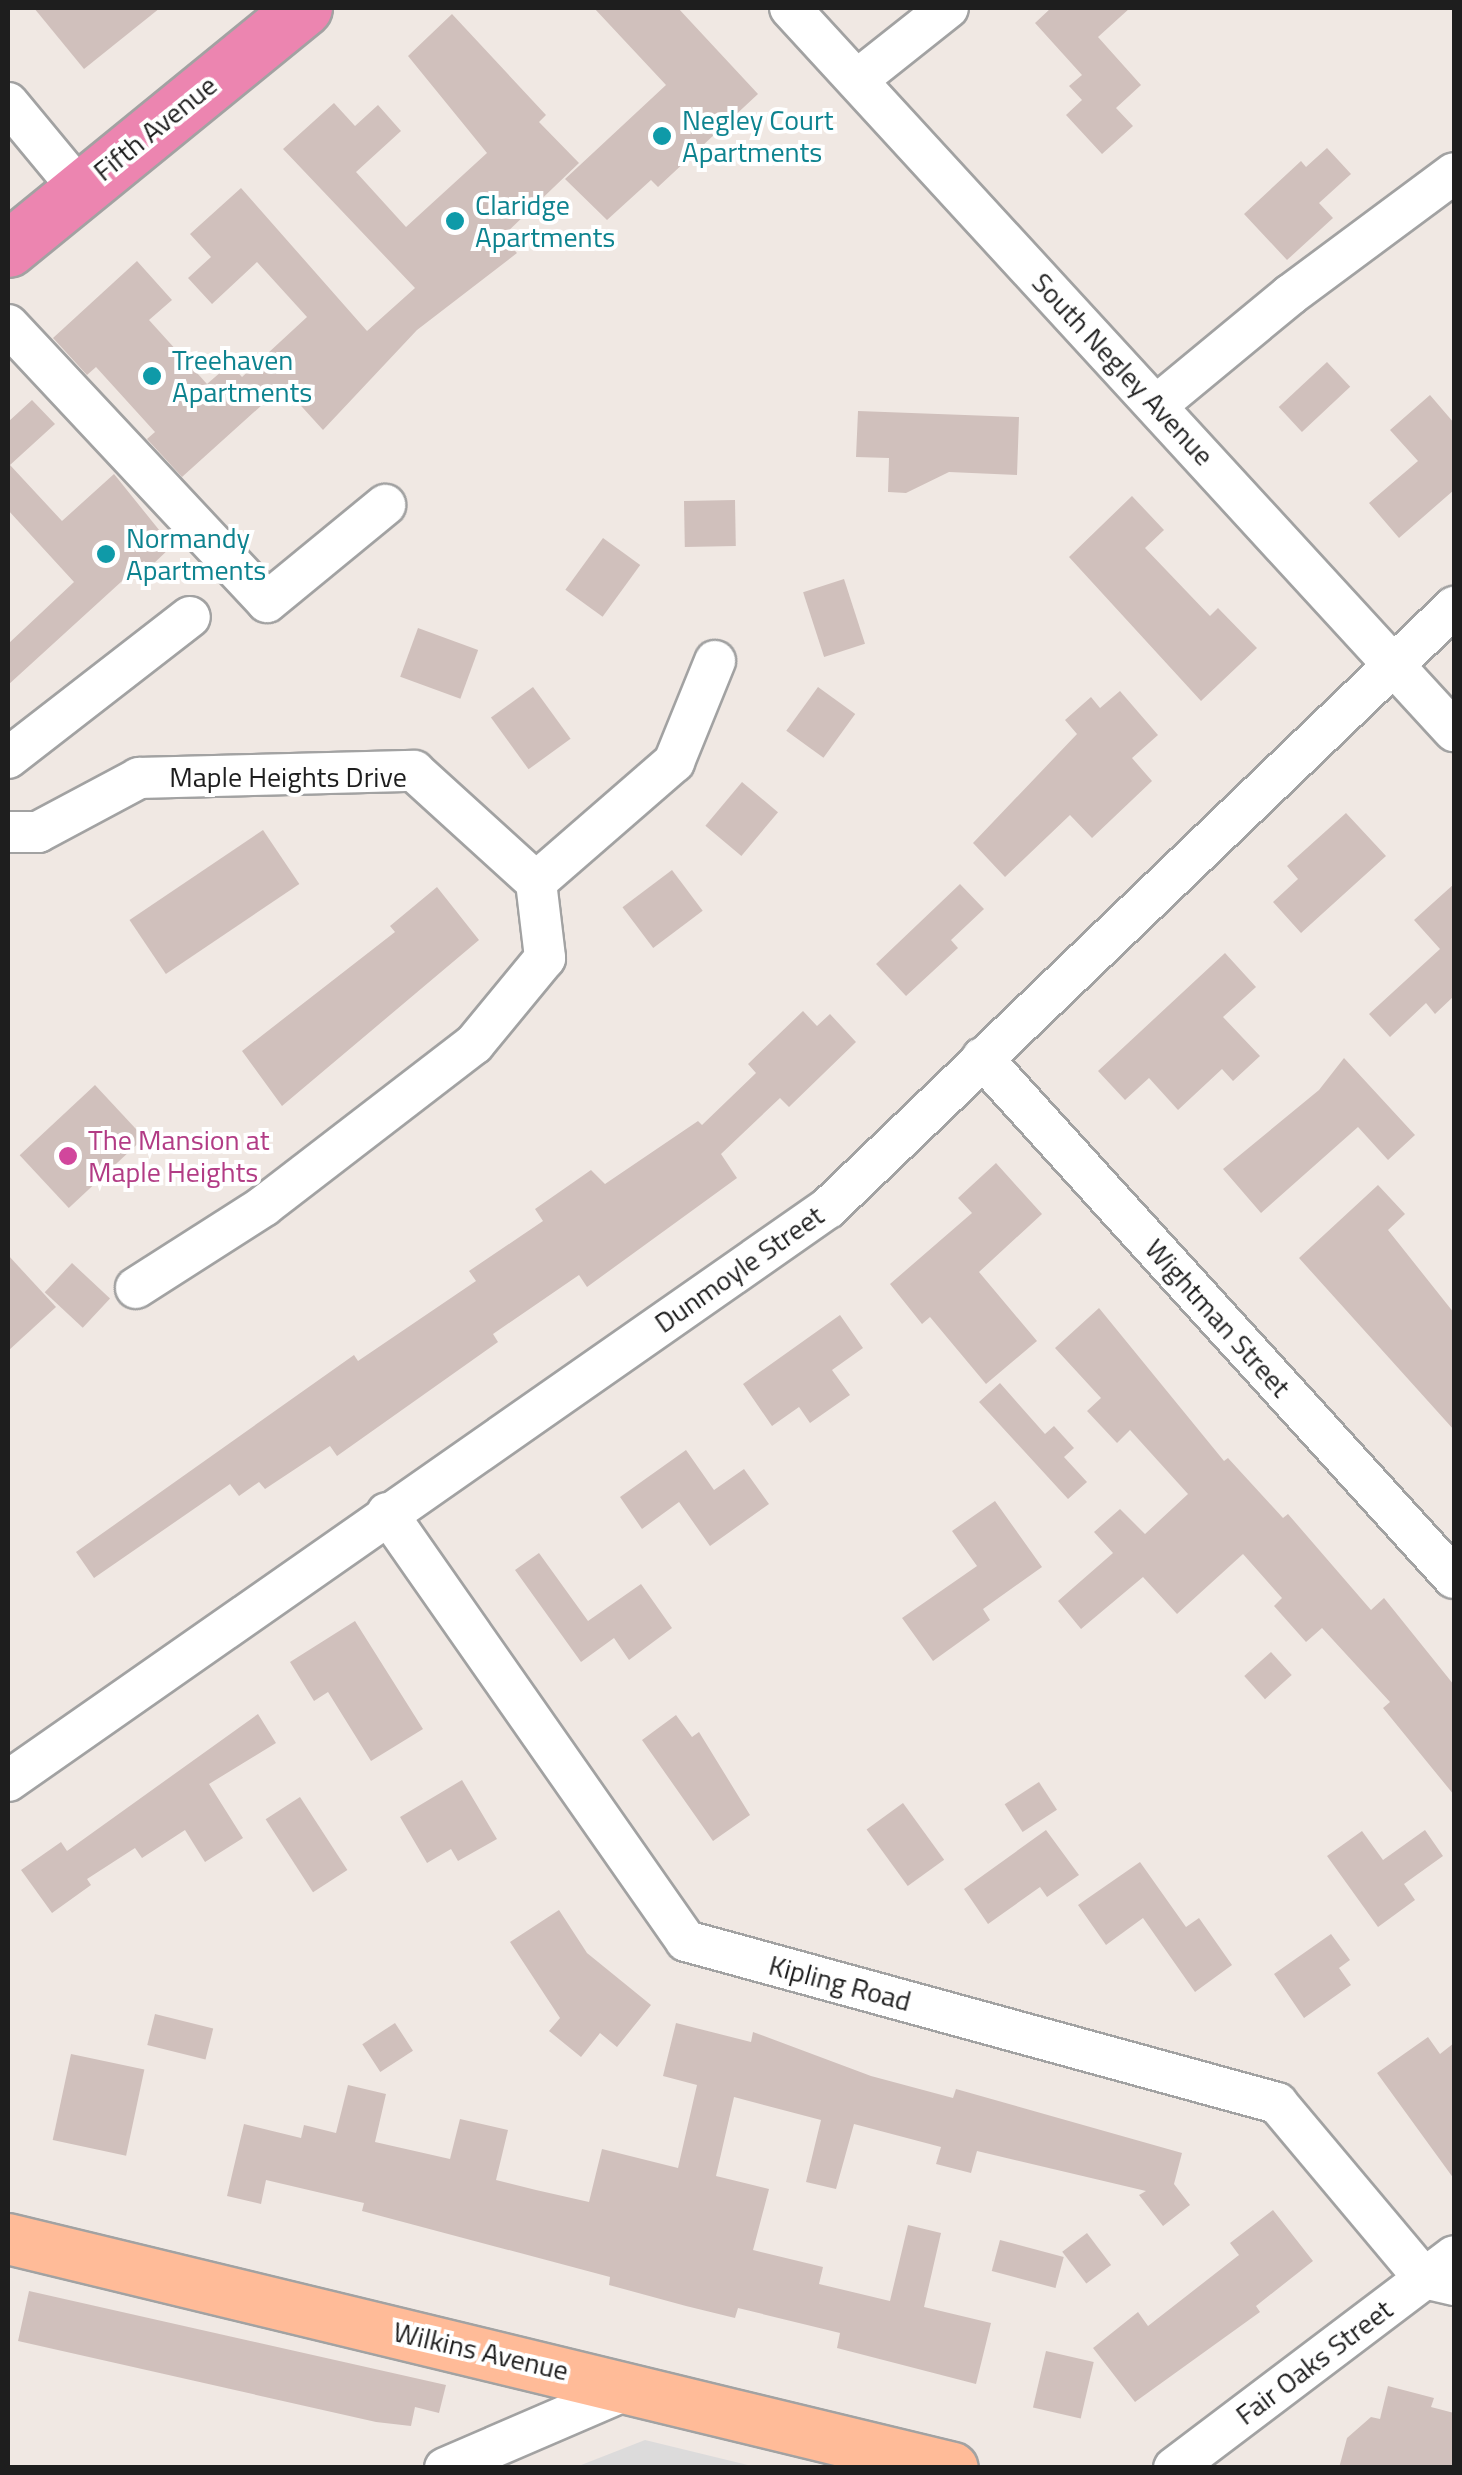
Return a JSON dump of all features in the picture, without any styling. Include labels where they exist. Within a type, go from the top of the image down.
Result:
[{"type":"highway","name":"Fifth Avenue","points":[[8,249],[296,10]]},
{"type":"main road","name":"Wilkins Avenue","points":[[8,2240],[633,2386],[953,2468]]},
{"type":"street","name":"South Negley Avenue","points":[[790,8],[1454,731]]},
{"type":"street","points":[[857,80],[948,8]]},
{"type":"street","points":[[8,103],[80,190]]},
{"type":"street","points":[[1157,405],[1290,295],[1454,174]]},
{"type":"street","points":[[8,325],[267,602],[385,504]]},
{"type":"street","name":"Dunmoyle Street","points":[[8,1781],[828,1208],[1390,662],[1454,606]]},
{"type":"street","points":[[8,758],[190,617]]},
{"type":"street","points":[[136,1288],[264,1206],[474,1044],[545,958],[536,882],[674,762],[715,661]]},
{"type":"street","name":"Maple Heights Drive","points":[[8,832],[38,832],[139,778],[414,771],[536,882]]},
{"type":"street","name":"Wightman Street","points":[[982,1058],[1454,1578]]},
{"type":"street","name":"Kipling Road","points":[[387,1514],[686,1941],[1276,2103],[1444,2273]]},
{"type":"street","name":"Fair Oaks Street","points":[[1174,2468],[1444,2273]]},
{"type":"street","points":[[446,2468],[633,2386]]},
{"type":"shaded area","points":[[645,2440],[756,2467],[576,2467]]},
{"type":"building","points":[[34,8],[160,8],[84,69]]},
{"type":"building","name":"Negley Court Apartments","points":[[594,8],[678,8],[758,94],[658,187],[651,180],[607,220],[565,179],[666,85]]},
{"type":"building","points":[[1051,8],[1130,8],[1098,37],[1141,85],[1116,108],[1133,126],[1102,154],[1066,115],[1082,100],[1069,86],[1082,75],[1035,23]]},
{"type":"building","points":[[452,14],[546,115],[539,122],[579,163],[502,237],[517,253],[417,330],[323,430],[283,386],[182,477],[147,439],[155,432],[96,367],[87,375],[53,338],[137,261],[172,300],[149,320],[207,384],[230,364],[242,377],[307,317],[257,262],[212,304],[188,278],[211,257],[190,234],[241,188],[367,331],[415,288],[283,149],[334,103],[355,126],[378,105],[401,131],[356,172],[406,227],[487,153],[408,56]]},
{"type":"building","points":[[1327,148],[1351,174],[1319,203],[1333,218],[1287,260],[1244,214],[1301,161],[1306,167]]},
{"type":"building","points":[[1327,362],[1350,387],[1302,432],[1279,407]]},
{"type":"building","points":[[1430,395],[1454,423],[1454,490],[1399,538],[1369,503],[1418,461],[1390,430]]},
{"type":"building","name":"Normandy Apartments","points":[[32,400],[55,424],[10,465],[62,521],[114,474],[172,546],[150,567],[144,561],[8,685],[8,644],[74,582],[8,510],[8,422]]},
{"type":"building","points":[[858,411],[1019,417],[1017,475],[949,472],[906,493],[888,492],[889,458],[856,457]]},
{"type":"building","points":[[1132,496],[1164,530],[1145,548],[1210,616],[1218,608],[1257,648],[1201,701],[1069,557]]},
{"type":"building","points":[[735,500],[736,546],[685,547],[684,501]]},
{"type":"building","points":[[603,538],[640,565],[603,617],[565,590]]},
{"type":"building","points":[[844,579],[865,644],[824,657],[803,592]]},
{"type":"building","points":[[418,628],[478,650],[460,699],[400,677]]},
{"type":"building","points":[[533,687],[571,739],[529,769],[491,718]]},
{"type":"building","points":[[818,687],[855,714],[823,758],[786,731]]},
{"type":"building","points":[[1120,691],[1158,735],[1132,758],[1152,781],[1092,838],[1070,815],[1005,877],[973,843],[1077,734],[1065,720],[1091,697],[1100,708]]},
{"type":"building","points":[[742,782],[778,812],[741,856],[705,826]]},
{"type":"building","points":[[1346,813],[1386,856],[1301,933],[1273,902],[1298,879],[1287,866]]},
{"type":"building","points":[[263,830],[299,884],[166,974],[130,920]]},
{"type":"building","points":[[672,870],[703,911],[653,948],[622,907]]},
{"type":"building","points":[[960,884],[984,909],[951,940],[958,948],[906,996],[876,964]]},
{"type":"building","points":[[1454,884],[1454,996],[1435,1014],[1426,1003],[1390,1037],[1369,1014],[1440,949],[1414,920]]},
{"type":"building","points":[[437,887],[479,940],[282,1106],[242,1051],[395,932],[390,926]]},
{"type":"building","points":[[1225,953],[1256,987],[1223,1017],[1260,1056],[1233,1081],[1222,1069],[1178,1110],[1149,1078],[1125,1100],[1098,1071]]},
{"type":"building","points":[[803,1011],[817,1026],[830,1014],[856,1042],[789,1107],[780,1098],[721,1154],[737,1178],[587,1287],[579,1275],[493,1334],[498,1342],[337,1456],[330,1446],[265,1489],[259,1482],[239,1496],[230,1484],[94,1578],[76,1552],[354,1355],[358,1361],[476,1281],[469,1271],[543,1221],[535,1209],[591,1170],[605,1184],[698,1121],[702,1125],[756,1073],[748,1064]]},
{"type":"building","points":[[1344,1058],[1415,1135],[1388,1160],[1358,1127],[1261,1213],[1223,1169],[1319,1090]]},
{"type":"building","points":[[95,1085],[144,1138],[69,1208],[20,1155]]},
{"type":"building","points":[[996,1163],[1042,1214],[979,1272],[1037,1341],[986,1384],[930,1317],[922,1324],[890,1284],[972,1213],[958,1198]]},
{"type":"building","points":[[1378,1185],[1405,1214],[1388,1230],[1454,1313],[1454,1430],[1299,1258]]},
{"type":"building","points":[[8,1255],[56,1307],[8,1351]]},
{"type":"building","points":[[72,1263],[110,1298],[83,1328],[45,1292]]},
{"type":"building","points":[[1099,1308],[1224,1461],[1228,1458],[1283,1518],[1288,1514],[1371,1610],[1384,1598],[1454,1685],[1454,1795],[1383,1708],[1390,1702],[1322,1628],[1306,1642],[1274,1606],[1282,1598],[1243,1554],[1177,1614],[1143,1577],[1081,1629],[1058,1601],[1113,1553],[1094,1532],[1120,1509],[1145,1534],[1188,1494],[1130,1430],[1117,1443],[1087,1411],[1101,1398],[1055,1348]]},
{"type":"building","points":[[840,1315],[863,1348],[832,1370],[850,1395],[810,1423],[799,1407],[772,1426],[743,1384]]},
{"type":"building","points":[[1000,1383],[1045,1434],[1054,1426],[1074,1448],[1064,1457],[1087,1482],[1068,1499],[979,1402]]},
{"type":"building","points":[[686,1450],[714,1490],[744,1469],[769,1504],[710,1546],[679,1502],[642,1529],[620,1497]]},
{"type":"building","points":[[995,1501],[1042,1567],[983,1609],[990,1620],[933,1661],[902,1618],[977,1566],[952,1531]]},
{"type":"building","points":[[539,1553],[588,1621],[641,1584],[672,1628],[629,1660],[614,1638],[581,1662],[515,1570]]},
{"type":"building","points":[[355,1621],[423,1729],[371,1761],[328,1692],[314,1701],[290,1662]]},
{"type":"building","points":[[1271,1652],[1292,1675],[1265,1699],[1244,1676]]},
{"type":"building","points":[[258,1714],[276,1743],[209,1784],[243,1838],[205,1862],[185,1830],[142,1858],[135,1848],[87,1879],[91,1885],[52,1913],[21,1870],[61,1842],[67,1851]]},
{"type":"building","points":[[676,1715],[692,1737],[699,1732],[750,1815],[713,1841],[642,1740]]},
{"type":"building","points":[[462,1780],[497,1839],[458,1861],[451,1849],[427,1863],[400,1817]]},
{"type":"building","points":[[1039,1782],[1057,1810],[1023,1832],[1005,1804]]},
{"type":"building","points":[[300,1797],[347,1870],[313,1892],[266,1819]]},
{"type":"building","points":[[903,1803],[944,1860],[908,1886],[867,1829]]},
{"type":"building","points":[[1046,1830],[1079,1875],[1047,1897],[1040,1887],[988,1924],[964,1889]]},
{"type":"building","points":[[1425,1830],[1443,1856],[1404,1884],[1415,1900],[1378,1927],[1327,1856],[1362,1831],[1383,1860]]},
{"type":"building","points":[[1140,1862],[1186,1927],[1199,1918],[1232,1965],[1195,1992],[1143,1918],[1106,1945],[1078,1905]]},
{"type":"building","points":[[559,1910],[587,1953],[651,2005],[617,2047],[600,2033],[581,2057],[549,2031],[560,2018],[510,1942]]},
{"type":"building","points":[[1331,1934],[1350,1960],[1339,1968],[1351,1985],[1304,2018],[1274,1974]]},
{"type":"building","points":[[155,2014],[213,2029],[205,2060],[147,2045]]},
{"type":"building","points":[[395,2023],[413,2051],[380,2072],[362,2044]]},
{"type":"building","points":[[676,2023],[751,2042],[753,2032],[871,2076],[953,2098],[956,2089],[1182,2153],[1174,2184],[1190,2205],[1163,2226],[1139,2195],[1146,2191],[977,2151],[971,2173],[936,2164],[941,2147],[854,2124],[836,2189],[806,2182],[821,2120],[734,2097],[716,2176],[769,2189],[753,2250],[823,2267],[819,2284],[890,2301],[908,2225],[941,2233],[924,2307],[991,2323],[976,2384],[837,2348],[840,2333],[738,2308],[735,2318],[609,2285],[610,2277],[362,2211],[364,2203],[266,2180],[261,2204],[227,2196],[244,2124],[301,2138],[304,2125],[336,2133],[348,2085],[386,2094],[375,2142],[450,2159],[460,2119],[508,2130],[496,2180],[589,2202],[602,2149],[678,2168],[697,2085],[663,2076]]},
{"type":"building","points":[[1428,2037],[1440,2054],[1454,2043],[1454,2179],[1377,2073]]},
{"type":"building","points":[[71,2054],[144,2070],[126,2156],[53,2140]]},
{"type":"building","points":[[1273,2210],[1313,2261],[1256,2306],[1260,2312],[1135,2402],[1093,2348],[1138,2312],[1148,2326],[1239,2255],[1230,2243]]},
{"type":"building","points":[[1087,2233],[1111,2265],[1086,2284],[1062,2252]]},
{"type":"building","points":[[1000,2240],[1064,2257],[1055,2288],[992,2271]]},
{"type":"building","points":[[29,2291],[446,2385],[439,2413],[415,2407],[411,2426],[376,2422],[18,2341]]},
{"type":"building","points":[[1046,2351],[1094,2362],[1081,2419],[1033,2408]]},
{"type":"building","points":[[1388,2386],[1434,2398],[1431,2407],[1454,2413],[1454,2468],[1339,2468],[1347,2438],[1371,2417],[1380,2419]]},
{"type":"place","name":"Negley Court Apartments","points":[[662,136]]},
{"type":"place","name":"Claridge Apartments","points":[[455,221]]},
{"type":"place","name":"Treehaven Apartments","points":[[152,376]]},
{"type":"place","name":"Normandy Apartments","points":[[106,554]]},
{"type":"place","name":"The Mansion at Maple Heights","points":[[68,1156]]}]
